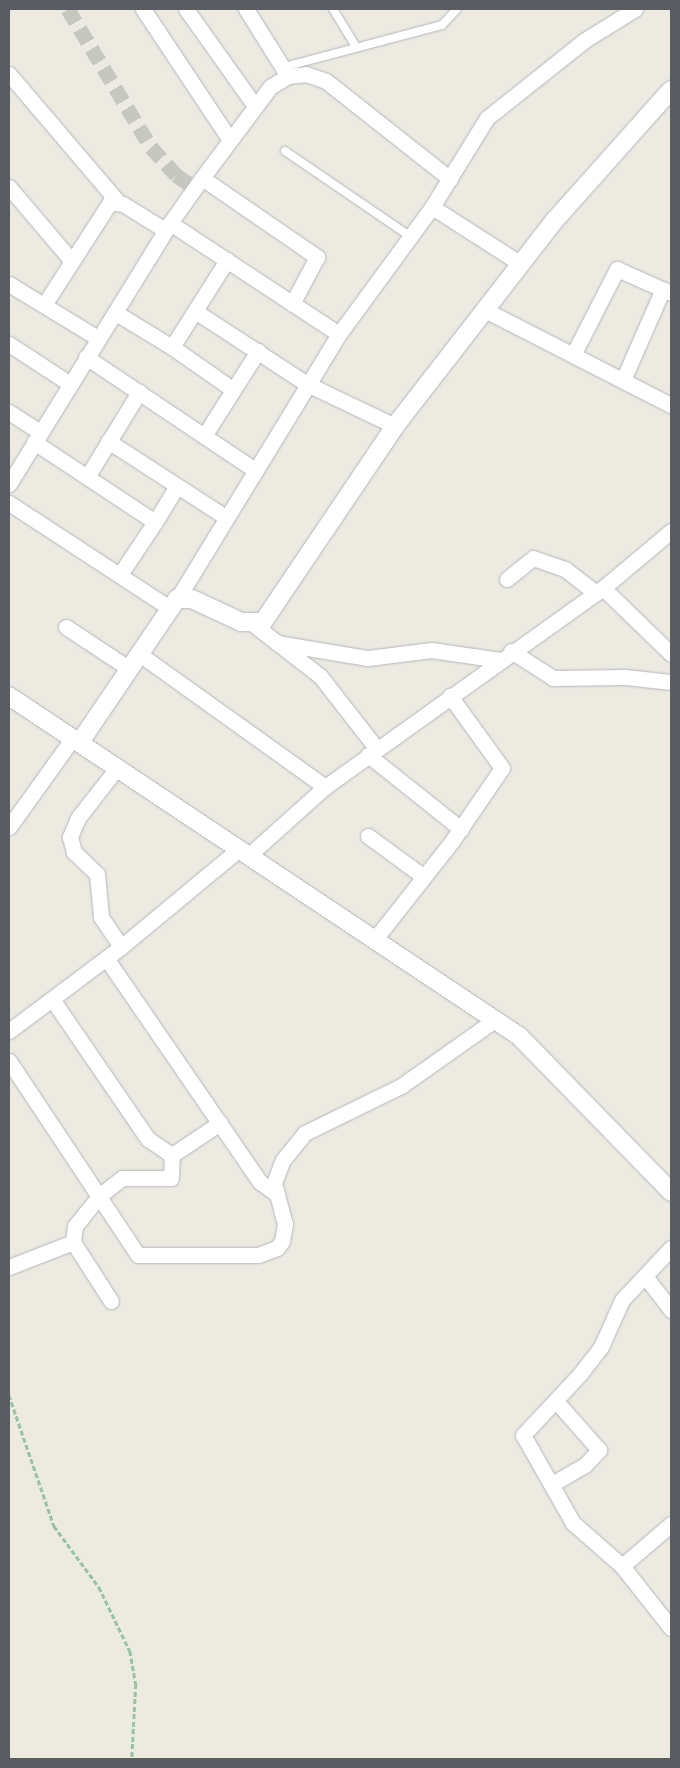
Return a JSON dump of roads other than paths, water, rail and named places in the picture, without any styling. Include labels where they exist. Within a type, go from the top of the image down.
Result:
[{"type":"street","points":[[143,9],[230,140]]},
{"type":"street","points":[[186,9],[255,106]]},
{"type":"street","points":[[246,9],[286,71],[306,74],[326,81],[450,179]]},
{"type":"street","points":[[9,827],[77,740],[133,661],[172,603],[253,469],[339,334],[408,235],[432,207],[487,118],[585,40],[635,9]]},
{"type":"street","points":[[9,484],[168,227],[255,106],[286,71]]},
{"type":"street","points":[[9,74],[117,201],[226,260],[339,334]]},
{"type":"street","points":[[253,624],[263,622],[272,611],[395,426],[521,264],[671,90]]},
{"type":"street","points":[[202,178],[317,257],[292,304]]},
{"type":"street","points":[[9,186],[70,260]]},
{"type":"street","points":[[44,305],[70,260],[107,205],[117,201]]},
{"type":"street","points":[[432,207],[521,264]]},
{"type":"street","points":[[172,347],[226,260]]},
{"type":"street","points":[[573,355],[614,271],[628,272],[667,291],[623,380]]},
{"type":"street","points":[[9,284],[99,339]]},
{"type":"street","points":[[485,310],[671,405]]},
{"type":"street","points":[[195,311],[307,384],[395,426]]},
{"type":"street","points":[[116,313],[172,347],[232,389]]},
{"type":"street","points":[[9,344],[70,384]]},
{"type":"street","points":[[204,436],[232,389],[258,351]]},
{"type":"street","points":[[86,357],[253,469]]},
{"type":"street","points":[[87,477],[139,392]]},
{"type":"street","points":[[9,412],[87,477],[155,522]]},
{"type":"street","points":[[108,441],[224,516]]},
{"type":"street","points":[[121,573],[177,486]]},
{"type":"street","points":[[9,503],[172,603],[192,599],[253,624],[329,685],[373,752],[461,829]]},
{"type":"street","points":[[9,1031],[121,948],[325,786],[506,655],[599,591],[671,531]]},
{"type":"street","points":[[507,579],[533,558],[565,569],[599,591],[671,654]]},
{"type":"street","points":[[66,627],[133,661],[325,786]]},
{"type":"street","points":[[278,643],[368,658],[444,650],[506,655],[553,678],[625,677],[671,682]]},
{"type":"street","points":[[9,696],[519,1036],[671,1192]]},
{"type":"street","points":[[374,939],[461,829],[502,768],[450,696]]},
{"type":"street","points":[[117,768],[78,818],[70,837],[74,852],[97,874],[102,917],[121,948]]},
{"type":"street","points":[[368,836],[424,877]]},
{"type":"street","points":[[106,958],[260,1182],[275,1193]]},
{"type":"street","points":[[52,999],[148,1139],[172,1156]]},
{"type":"street","points":[[9,1061],[138,1255],[181,1257],[258,1255],[277,1248],[285,1231],[275,1193],[277,1171],[310,1129],[401,1086],[496,1019]]},
{"type":"street","points":[[172,1156],[220,1124]]},
{"type":"street","points":[[111,1301],[73,1242],[75,1226],[99,1196],[130,1176],[171,1178],[172,1156]]},
{"type":"street","points":[[9,1267],[73,1242]]},
{"type":"street","points":[[671,1248],[622,1300],[601,1347],[523,1435],[574,1522],[622,1566],[671,1628]]},
{"type":"street","points":[[645,1276],[671,1310]]},
{"type":"street","points":[[552,1484],[585,1465],[599,1450],[556,1400]]},
{"type":"street","points":[[622,1566],[671,1524]]},
{"type":"lane","points":[[333,9],[355,45]]},
{"type":"lane","points":[[286,71],[355,45],[442,25],[458,9]]},
{"type":"lane","points":[[285,151],[408,235]]},
{"type":"tunnel","points":[[68,9],[151,147],[176,175],[195,188]]}]
